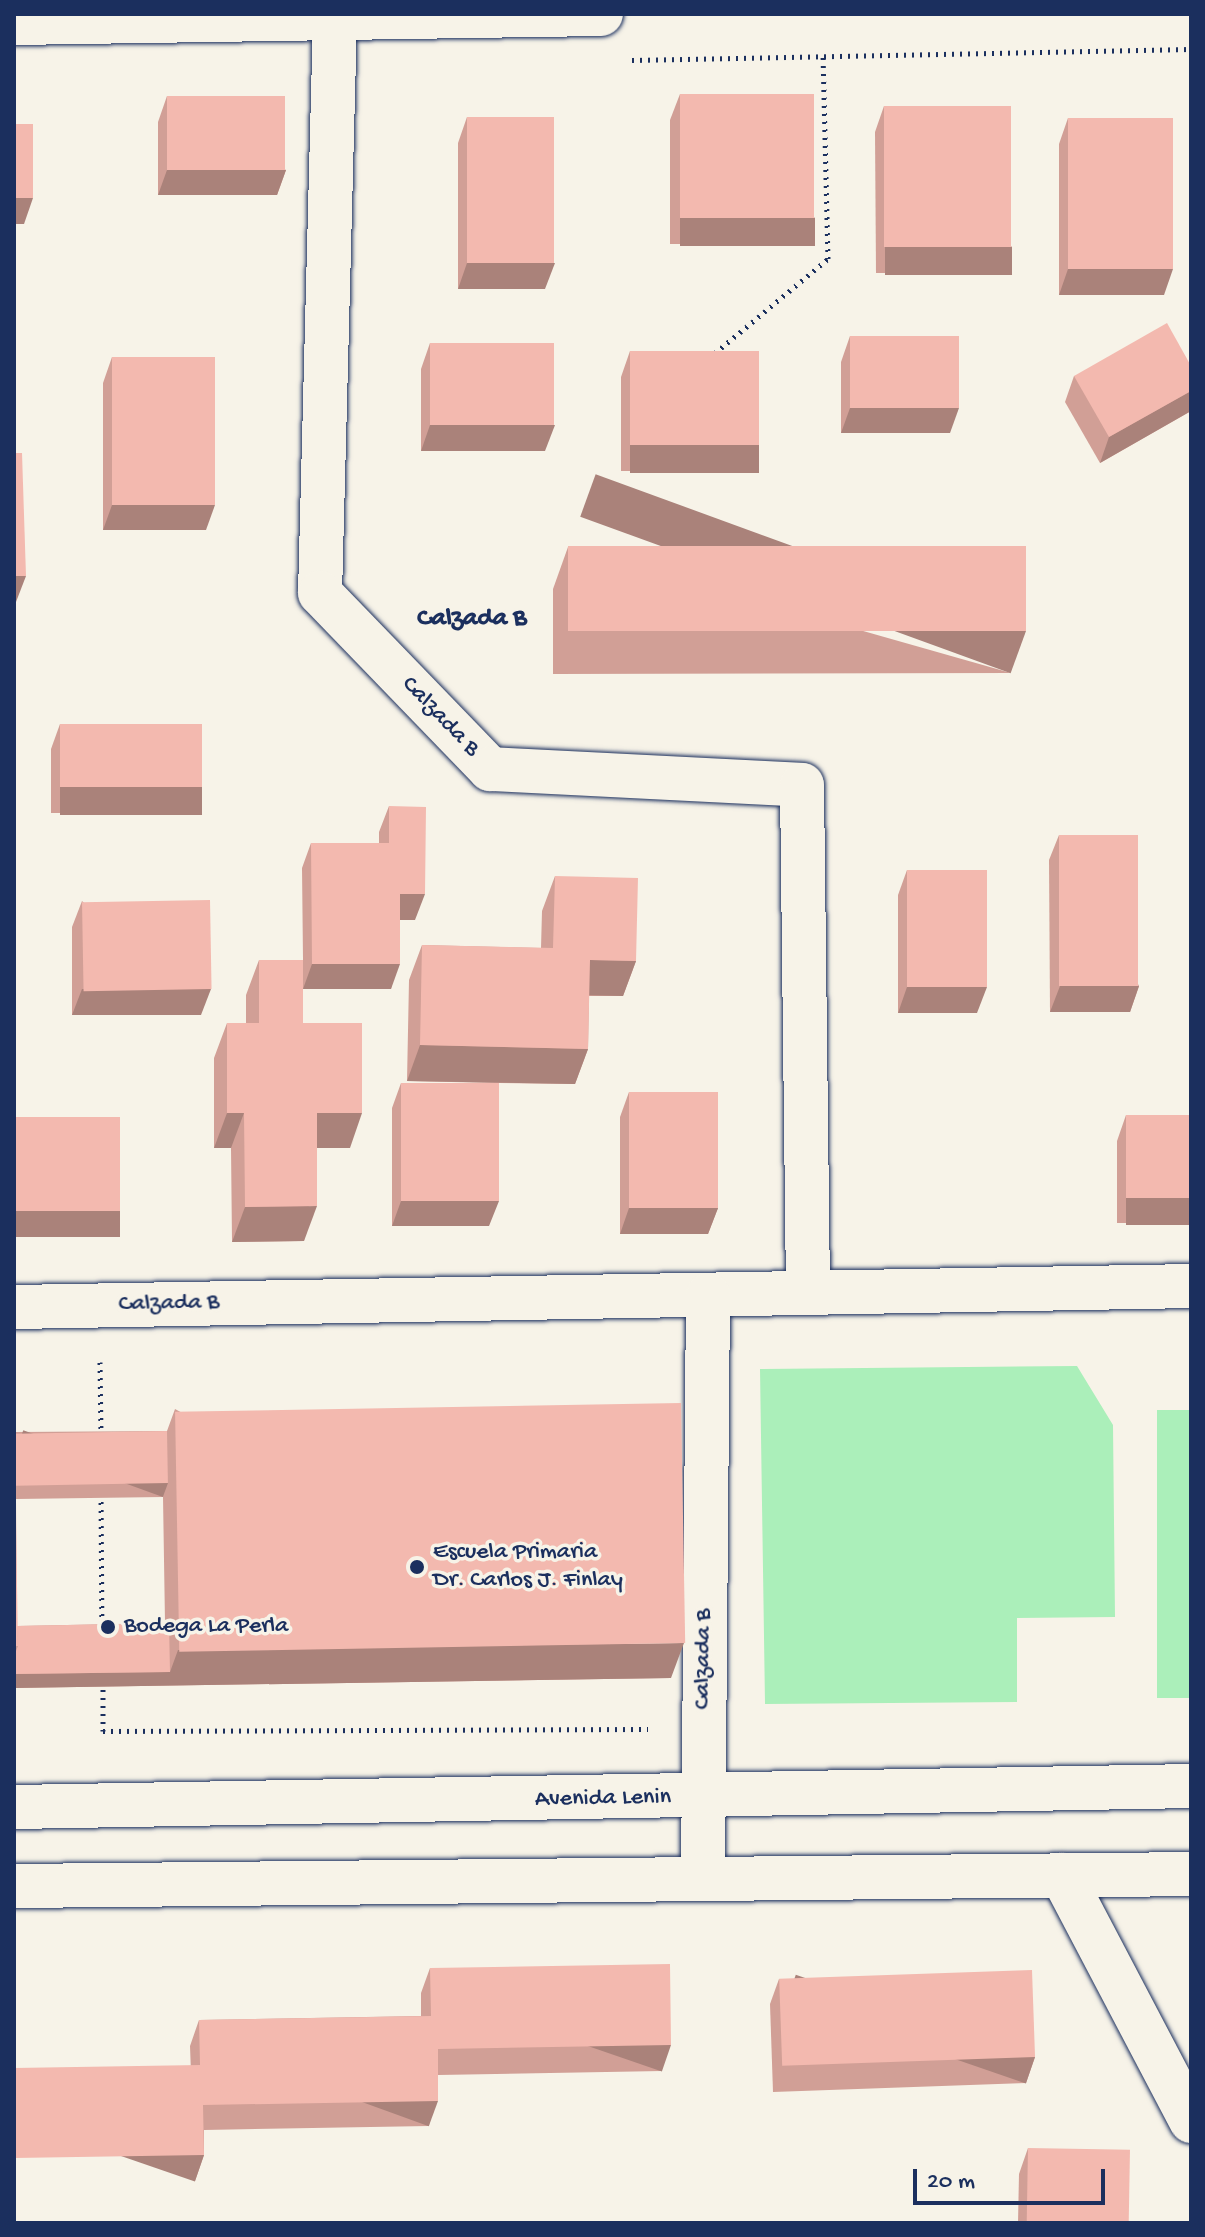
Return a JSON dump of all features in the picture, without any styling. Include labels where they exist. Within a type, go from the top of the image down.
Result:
[{"type":"street","points":[[14,23],[601,14]]},
{"type":"street","name":"Calzada B","points":[[335,18],[320,593],[490,769],[802,785],[808,1293]]},
{"type":"street","name":"Calzada B","points":[[14,1307],[1191,1286]]},
{"type":"street","name":"Calzada B","points":[[703,1878],[708,1295]]},
{"type":"street","name":"Avenida Lenin","points":[[14,1807],[1191,1786]]},
{"type":"street","points":[[14,1886],[1191,1874]]},
{"type":"street","points":[[1062,1875],[1191,2121]]},
{"type":"path","points":[[710,357],[828,259],[823,57]]},
{"type":"path","points":[[101,1306],[101,1452]]},
{"type":"path","points":[[101,1483],[102,1638]]},
{"type":"path","points":[[102,1669],[103,1731],[703,1729]]},
{"type":"green space","points":[[1077,1366],[1113,1425],[1115,1617],[1017,1618],[1017,1702],[765,1704],[760,1369]]},
{"type":"green space","points":[[1157,1410],[1191,1410],[1191,1698],[1157,1698]]},
{"type":"building","points":[[680,94],[814,94],[814,218],[680,218]]},
{"type":"building","points":[[167,96],[285,96],[285,170],[167,170]]},
{"type":"building","points":[[884,106],[1011,106],[1011,247],[884,247]]},
{"type":"building","points":[[467,117],[554,117],[554,263],[467,263]]},
{"type":"building","points":[[1068,118],[1173,118],[1173,269],[1068,269]]},
{"type":"building","points":[[14,124],[33,124],[33,198],[14,198]]},
{"type":"building","points":[[1167,323],[1191,366],[1191,391],[1109,437],[1074,376]]},
{"type":"building","points":[[850,336],[959,336],[959,408],[850,408]]},
{"type":"building","points":[[430,343],[554,343],[554,425],[430,425]]},
{"type":"building","points":[[630,351],[759,351],[759,445],[630,445]]},
{"type":"building","points":[[112,357],[215,357],[215,505],[112,505]]},
{"type":"building","points":[[14,453],[22,453],[26,576],[14,576]]},
{"type":"building","points":[[568,546],[1026,546],[1026,631],[568,631]]},
{"type":"building","points":[[60,724],[202,724],[202,787],[60,787]]},
{"type":"building","points":[[389,806],[426,807],[425,894],[400,894],[400,964],[312,964],[311,843],[389,843]]},
{"type":"building","points":[[1059,835],[1138,835],[1138,986],[1059,986]]},
{"type":"building","points":[[907,870],[987,870],[987,987],[907,987]]},
{"type":"building","points":[[555,876],[638,878],[636,961],[590,960],[588,1049],[420,1045],[422,945],[553,948]]},
{"type":"building","points":[[210,900],[212,989],[84,991],[82,902]]},
{"type":"building","points":[[259,960],[303,960],[303,1023],[362,1023],[362,1113],[317,1113],[317,1206],[245,1207],[244,1113],[227,1113],[227,1023],[259,1023]]},
{"type":"building","points":[[401,1083],[499,1083],[499,1201],[401,1201]]},
{"type":"building","points":[[629,1092],[718,1092],[718,1208],[629,1208]]},
{"type":"building","points":[[1126,1115],[1191,1115],[1191,1198],[1126,1198]]},
{"type":"building","points":[[14,1117],[120,1117],[120,1211],[14,1211]]},
{"type":"building","points":[[14,1403],[18,1646],[14,1646]]},
{"type":"building","name":"Escuela Primaria Dr. Carlos J. Finlay","points":[[681,1403],[685,1643],[179,1652],[175,1412]]},
{"type":"building","points":[[167,1431],[168,1483],[16,1486],[15,1434]]},
{"type":"building","points":[[169,1623],[170,1672],[14,1674],[17,1626]]},
{"type":"building","points":[[670,1964],[671,2045],[438,2049],[438,2101],[203,2105],[204,2155],[14,2158],[14,2068],[200,2065],[199,2020],[431,2016],[430,1968]]},
{"type":"building","points":[[1032,1970],[1035,2057],[782,2066],[779,1979]]},
{"type":"building","points":[[1028,2148],[1130,2150],[1129,2223],[1027,2223]]},
{"type":"place","name":"Escuela Primaria Dr. Carlos J. Finlay","points":[[417,1567]]},
{"type":"place","name":"Bodega La Perla","points":[[108,1627]]},
{"type":"district","name":"Calzada B","points":[[472,620]]}]
